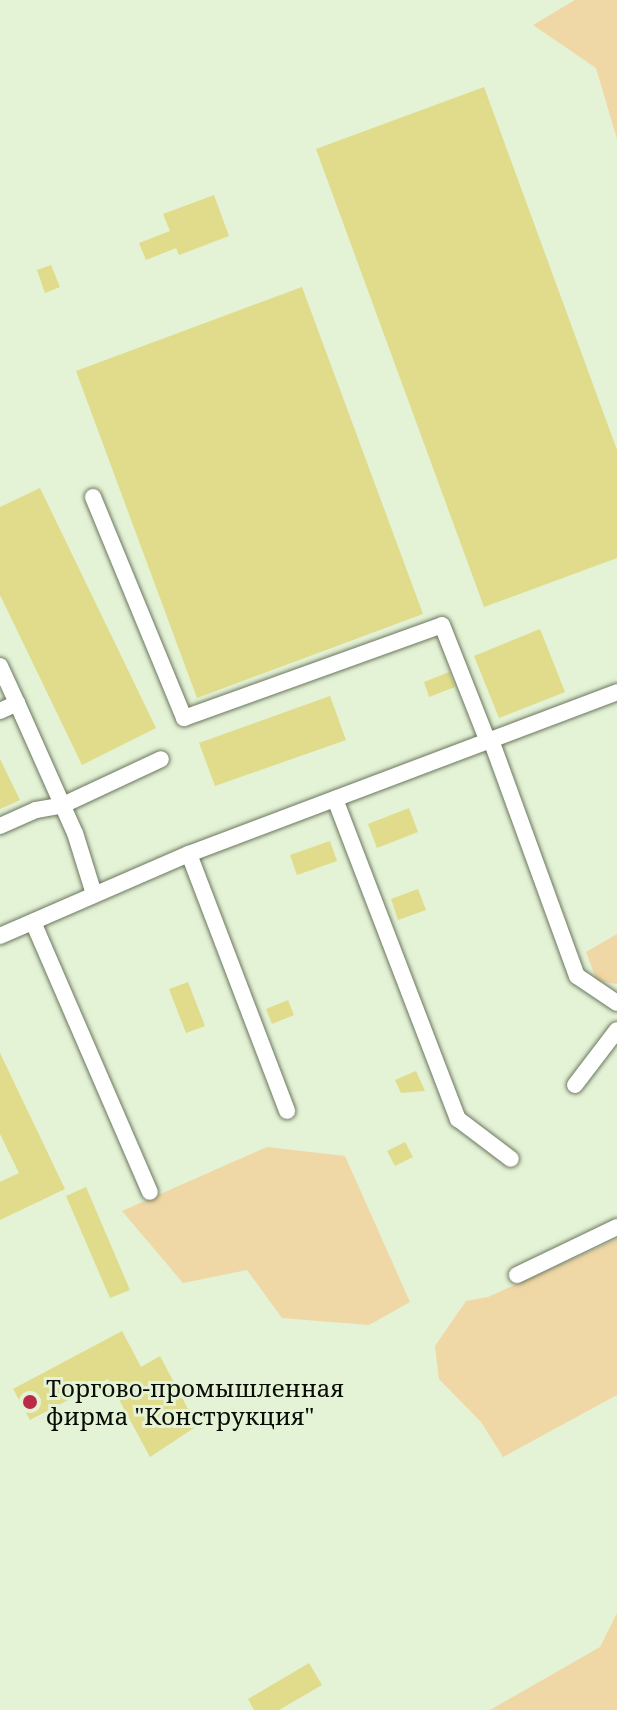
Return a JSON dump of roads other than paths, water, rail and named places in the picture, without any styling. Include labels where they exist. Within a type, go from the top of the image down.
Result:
[{"type":"street","points":[[93,497],[184,718],[442,625],[577,976],[617,1003]]},
{"type":"street","points":[[0,666],[63,805],[94,894]]},
{"type":"street","points":[[0,936],[189,854],[617,692]]},
{"type":"street","points":[[0,711],[17,703]]},
{"type":"street","points":[[0,826],[36,810],[63,805],[161,759]]},
{"type":"street","points":[[335,799],[458,1119],[511,1159]]},
{"type":"street","points":[[189,854],[287,1111]]},
{"type":"street","points":[[33,922],[150,1192]]},
{"type":"street","points":[[575,1085],[617,1030]]},
{"type":"street","points":[[517,1275],[617,1227]]},
{"type":"place","name":"Торгово-промышленная фирма \"Конструкция\"","points":[[30,1402]]}]
